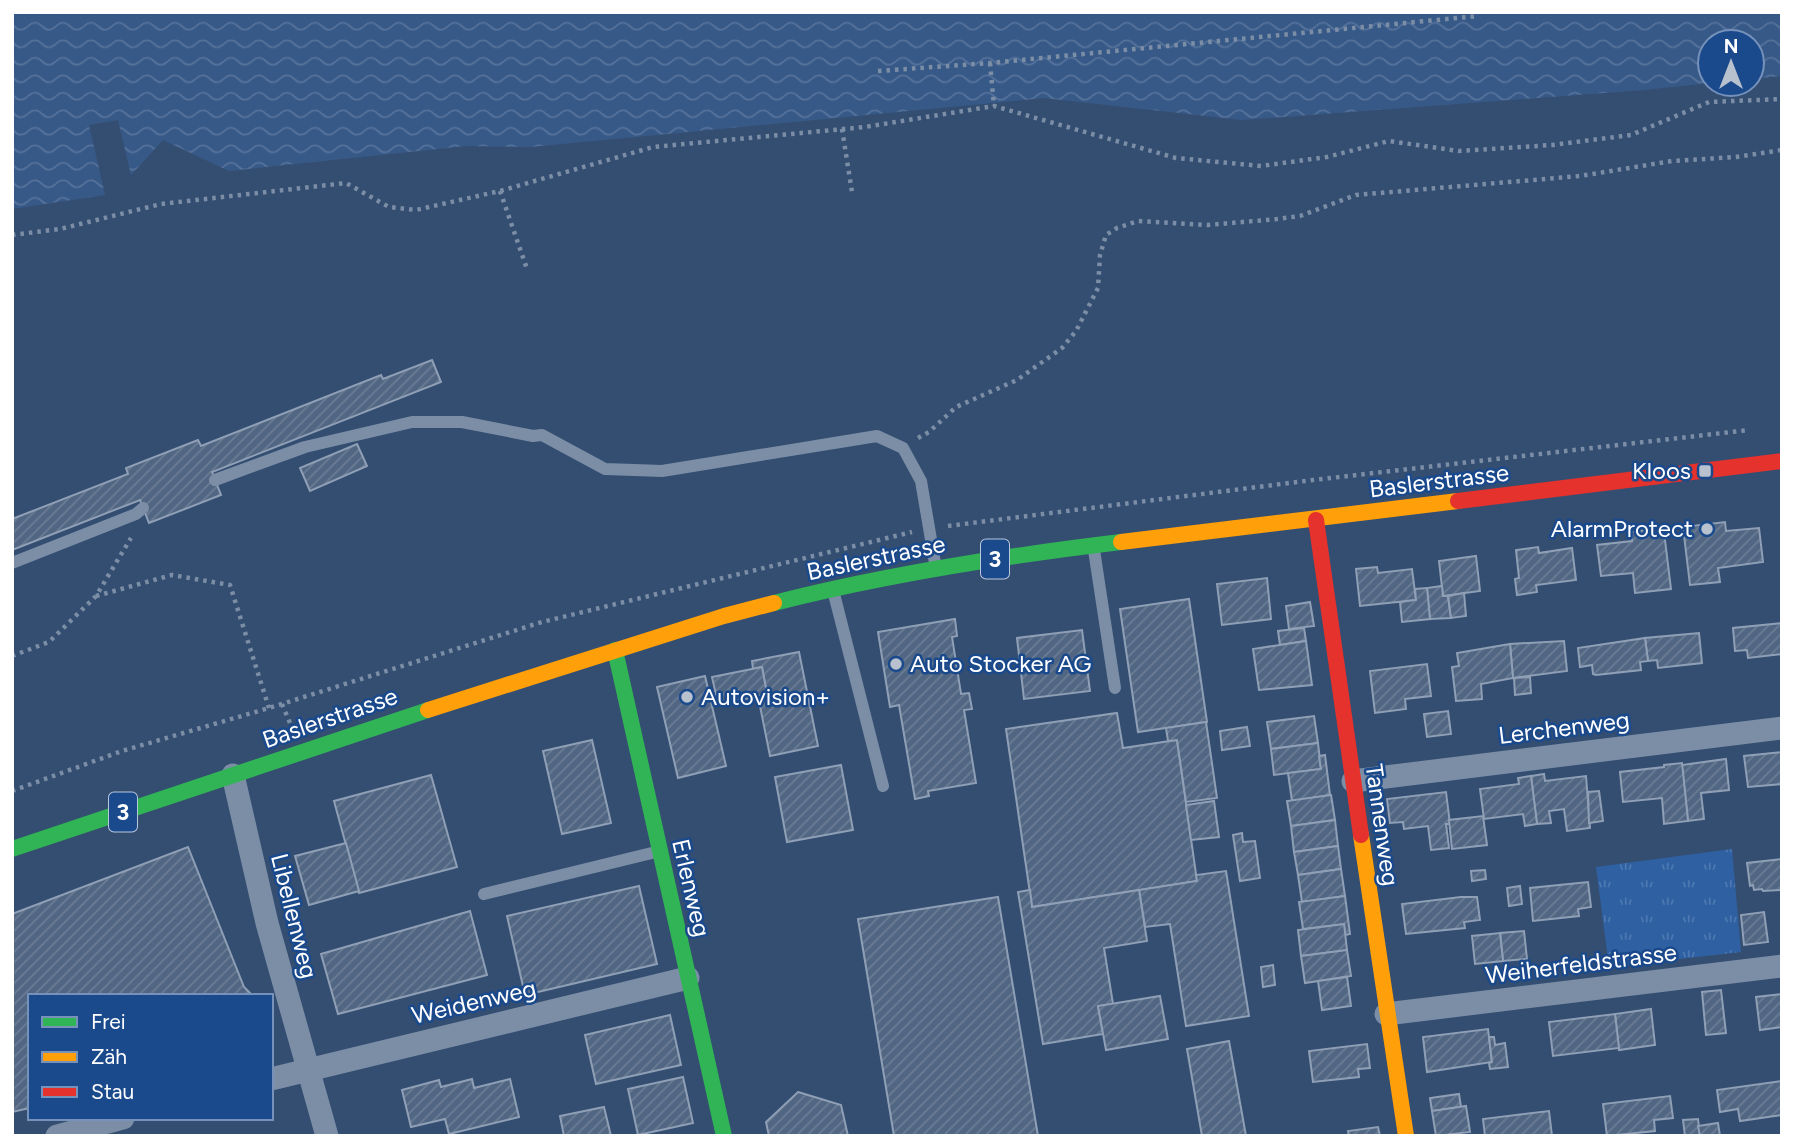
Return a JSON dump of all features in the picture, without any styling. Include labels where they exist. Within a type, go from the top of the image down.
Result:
[{"type":"main road","name":"Baslerstrasse","points":[[12,849],[376,726],[614,650],[724,616],[833,588],[936,567],[1094,545],[1782,461]]},
{"type":"main road","name":"Tannenweg","points":[[1316,520],[1386,1014],[1406,1136]]},
{"type":"main road","name":"Erlenweg","points":[[614,650],[724,1136]]},
{"type":"street","name":"Lerchenweg","points":[[1353,781],[1782,728]]},
{"type":"street","name":"Libellenweg","points":[[233,775],[267,923],[327,1136]]},
{"type":"street","name":"Weiherfeldstrasse","points":[[1386,1014],[1782,965]]},
{"type":"street","name":"Weidenweg","points":[[273,1078],[688,978]]},
{"type":"street","points":[[57,1136],[116,1120]]},
{"type":"lane","points":[[215,481],[305,447],[412,422],[462,422],[533,436],[542,435],[605,469],[662,471],[877,436],[902,448],[920,481],[936,567]]},
{"type":"lane","points":[[12,564],[140,511]]},
{"type":"lane","points":[[1094,545],[1115,688]]},
{"type":"lane","points":[[833,588],[883,786]]},
{"type":"lane","points":[[484,894],[660,851]]},
{"type":"path","points":[[878,71],[990,63],[1478,16]]},
{"type":"path","points":[[990,63],[994,106]]},
{"type":"path","points":[[12,235],[60,229],[161,204],[345,183],[389,207],[416,209],[500,191],[653,147],[842,129],[994,106],[1176,158],[1261,166],[1327,157],[1390,141],[1458,152],[1552,145],[1631,135],[1709,102],[1782,99]]},
{"type":"path","points":[[842,129],[852,192]]},
{"type":"path","points":[[902,448],[929,432],[956,407],[1017,380],[1062,348],[1076,331],[1098,288],[1100,255],[1106,235],[1117,228],[1138,221],[1208,225],[1277,219],[1300,216],[1356,195],[1580,176],[1672,161],[1736,157],[1782,150]]},
{"type":"path","points":[[500,191],[527,269]]},
{"type":"path","points":[[12,656],[49,642],[96,596],[135,532],[140,511]]},
{"type":"path","points":[[96,596],[172,575],[230,585],[269,708]]},
{"type":"path","points":[[282,704],[290,724],[298,723]]},
{"type":"green space","points":[[1732,849],[1741,952],[1609,967],[1596,867]]},
{"type":"water","points":[[12,12],[1782,12],[1782,76],[1766,78],[1766,28],[1696,28],[1696,84],[1242,120],[1044,98],[530,147],[466,146],[229,171],[163,140],[131,175],[118,120],[89,125],[105,195],[12,209]]},
{"type":"building","points":[[432,360],[441,382],[212,472],[221,495],[149,523],[140,500],[12,550],[12,519],[128,474],[126,468],[198,440],[201,446],[381,375],[383,379]]},
{"type":"building","points":[[357,444],[367,466],[310,491],[300,468]]},
{"type":"building","points":[[1725,522],[1726,531],[1759,528],[1763,562],[1718,568],[1720,582],[1690,585],[1683,527]]},
{"type":"building","points":[[1652,529],[1653,534],[1664,532],[1671,589],[1635,593],[1633,573],[1601,576],[1597,545],[1632,541],[1632,532]]},
{"type":"building","points":[[1538,547],[1539,553],[1572,548],[1576,580],[1536,585],[1537,592],[1517,595],[1515,579],[1519,578],[1516,550]]},
{"type":"building","points":[[1476,556],[1480,591],[1443,596],[1439,561]]},
{"type":"building","points":[[1377,567],[1378,573],[1412,569],[1416,600],[1360,606],[1356,569]]},
{"type":"building","points":[[1267,578],[1271,619],[1222,625],[1217,584]]},
{"type":"building","points":[[1442,586],[1443,596],[1448,596],[1451,618],[1430,619],[1427,588]]},
{"type":"building","points":[[1427,588],[1430,619],[1402,622],[1400,602],[1416,600],[1415,589]]},
{"type":"building","points":[[1464,593],[1466,616],[1451,618],[1448,596]]},
{"type":"building","points":[[1189,599],[1207,722],[1138,732],[1120,609]]},
{"type":"building","points":[[1310,602],[1314,626],[1289,629],[1286,606]]},
{"type":"building","points":[[955,619],[957,636],[952,637],[961,694],[969,693],[972,709],[964,710],[976,783],[928,791],[929,796],[915,799],[899,705],[890,707],[878,632]]},
{"type":"building","points":[[1782,623],[1782,654],[1748,658],[1747,650],[1735,651],[1733,628]]},
{"type":"building","points":[[1304,628],[1306,641],[1280,645],[1278,631]]},
{"type":"building","points":[[1082,630],[1090,691],[1024,699],[1017,638]]},
{"type":"building","points":[[1699,633],[1702,663],[1658,668],[1657,660],[1648,661],[1645,638]]},
{"type":"building","points":[[1645,638],[1648,661],[1640,662],[1641,670],[1596,675],[1593,674],[1592,665],[1580,667],[1578,648]]},
{"type":"building","points":[[1306,641],[1312,685],[1259,690],[1253,649]]},
{"type":"building","points":[[1564,641],[1567,671],[1513,678],[1510,644]]},
{"type":"building","points":[[1510,644],[1513,678],[1481,684],[1482,699],[1456,701],[1452,667],[1459,666],[1457,653]]},
{"type":"building","points":[[799,652],[818,746],[770,756],[758,696],[767,694],[762,667],[753,669],[752,661]]},
{"type":"building","points":[[1427,664],[1431,696],[1405,699],[1406,709],[1375,713],[1370,671]]},
{"type":"building","points":[[762,667],[767,694],[714,706],[713,700],[717,699],[712,677]]},
{"type":"building","points":[[705,676],[726,766],[678,778],[657,687]]},
{"type":"building","points":[[1530,677],[1531,693],[1515,695],[1514,678]]},
{"type":"building","points":[[1448,711],[1451,734],[1427,737],[1424,714]]},
{"type":"building","points":[[1117,713],[1123,748],[1177,740],[1197,881],[1032,907],[1006,729]]},
{"type":"building","points":[[1314,716],[1318,743],[1271,749],[1267,722]]},
{"type":"building","points":[[1206,722],[1217,798],[1186,802],[1177,740],[1168,741],[1166,728]]},
{"type":"building","points":[[1247,727],[1250,746],[1222,750],[1220,731]]},
{"type":"building","points":[[592,740],[611,823],[562,834],[543,751]]},
{"type":"building","points":[[1318,743],[1321,769],[1274,775],[1271,749]]},
{"type":"building","points":[[1782,752],[1782,784],[1748,787],[1744,756]]},
{"type":"building","points":[[1325,755],[1330,795],[1292,801],[1288,773],[1321,769],[1319,756]]},
{"type":"building","points":[[1726,759],[1729,790],[1701,793],[1704,819],[1688,821],[1682,765]]},
{"type":"building","points":[[1682,763],[1688,821],[1664,824],[1662,798],[1623,802],[1620,772]]},
{"type":"building","points":[[841,765],[853,830],[787,842],[775,777]]},
{"type":"building","points":[[1544,774],[1545,781],[1586,776],[1590,828],[1567,831],[1564,809],[1549,811],[1551,823],[1537,824],[1531,776]]},
{"type":"building","points":[[431,775],[457,867],[359,893],[334,801]]},
{"type":"building","points":[[1531,776],[1537,824],[1525,826],[1523,814],[1484,819],[1480,789],[1519,784],[1518,778]]},
{"type":"building","points":[[1599,791],[1603,821],[1589,823],[1588,792]]},
{"type":"building","points":[[1446,792],[1450,824],[1446,824],[1449,848],[1431,850],[1428,826],[1404,829],[1403,822],[1390,823],[1387,799]]},
{"type":"building","points":[[1331,795],[1335,820],[1291,826],[1287,801]]},
{"type":"building","points":[[1214,801],[1219,837],[1191,840],[1186,805]]},
{"type":"building","points":[[1483,816],[1487,845],[1452,849],[1449,820]]},
{"type":"building","points":[[1335,820],[1338,846],[1294,852],[1291,826]]},
{"type":"building","points":[[1242,833],[1243,842],[1255,841],[1260,878],[1240,881],[1233,835]]},
{"type":"building","points":[[346,843],[359,891],[309,905],[295,856]]},
{"type":"building","points":[[1338,846],[1341,869],[1298,875],[1294,852]]},
{"type":"building","points":[[188,847],[244,987],[251,994],[28,994],[28,1108],[12,1112],[12,914]]},
{"type":"building","points":[[1782,859],[1782,890],[1754,890],[1753,885],[1750,886],[1747,863]]},
{"type":"building","points":[[1341,869],[1345,896],[1302,902],[1298,875]]},
{"type":"building","points":[[1485,870],[1486,879],[1472,881],[1471,871]]},
{"type":"building","points":[[1226,871],[1249,1016],[1186,1026],[1170,924],[1145,927],[1139,890],[1197,881],[1196,875]]},
{"type":"building","points":[[1588,882],[1591,907],[1578,909],[1579,916],[1533,921],[1530,888]]},
{"type":"building","points":[[639,886],[657,964],[525,995],[507,916]]},
{"type":"building","points":[[1520,886],[1522,904],[1509,906],[1507,888]]},
{"type":"building","points":[[1030,890],[1032,907],[1139,890],[1147,941],[1104,948],[1113,1004],[1098,1006],[1103,1034],[1043,1044],[1018,892]]},
{"type":"building","points":[[1345,896],[1350,934],[1345,935],[1344,924],[1303,929],[1299,902]]},
{"type":"building","points":[[998,897],[1038,1136],[894,1136],[858,919]]},
{"type":"building","points":[[1477,897],[1480,920],[1464,922],[1465,928],[1406,934],[1402,904]]},
{"type":"building","points":[[470,911],[487,975],[338,1014],[321,954]]},
{"type":"building","points":[[1764,912],[1768,942],[1744,945],[1741,915]]},
{"type":"building","points":[[1344,924],[1347,950],[1301,956],[1298,930]]},
{"type":"building","points":[[1524,931],[1527,959],[1503,961],[1500,933]]},
{"type":"building","points":[[1500,933],[1503,961],[1475,964],[1472,936]]},
{"type":"building","points":[[1347,950],[1351,976],[1305,983],[1301,956]]},
{"type":"building","points":[[1273,965],[1275,985],[1263,987],[1261,967]]},
{"type":"building","points":[[1347,977],[1351,1006],[1322,1010],[1318,981]]},
{"type":"building","points":[[1721,990],[1726,1033],[1706,1035],[1702,992]]},
{"type":"building","points":[[1782,994],[1782,1027],[1760,1030],[1756,997]]},
{"type":"building","points":[[1160,996],[1168,1039],[1106,1050],[1098,1006]]},
{"type":"building","points":[[1651,1009],[1655,1045],[1619,1050],[1615,1014]]},
{"type":"building","points":[[1615,1014],[1619,1048],[1553,1056],[1549,1022]]},
{"type":"building","points":[[670,1015],[681,1065],[596,1084],[585,1035]]},
{"type":"building","points":[[1488,1029],[1492,1062],[1427,1072],[1423,1037]]},
{"type":"building","points":[[1489,1037],[1494,1037],[1495,1045],[1505,1043],[1508,1067],[1490,1069],[1489,1063],[1492,1062]]},
{"type":"building","points":[[1229,1041],[1246,1136],[1202,1136],[1187,1049]]},
{"type":"building","points":[[1367,1044],[1370,1068],[1358,1069],[1359,1077],[1313,1082],[1309,1051]]},
{"type":"building","points":[[683,1077],[693,1123],[638,1135],[628,1089]]},
{"type":"building","points":[[472,1079],[474,1088],[510,1079],[519,1117],[449,1134],[445,1119],[411,1127],[402,1090],[439,1080],[441,1087]]},
{"type":"building","points":[[1782,1081],[1782,1115],[1740,1121],[1738,1109],[1720,1112],[1717,1090]]},
{"type":"building","points":[[798,1092],[841,1105],[848,1136],[769,1136],[766,1122]]},
{"type":"building","points":[[1459,1094],[1461,1107],[1432,1111],[1430,1098]]},
{"type":"building","points":[[1670,1096],[1673,1118],[1654,1120],[1655,1131],[1607,1136],[1603,1104]]},
{"type":"building","points":[[1466,1106],[1470,1132],[1436,1136],[1432,1111]]},
{"type":"building","points":[[604,1107],[611,1136],[564,1136],[560,1116]]},
{"type":"building","points":[[1549,1111],[1552,1136],[1485,1136],[1483,1119]]},
{"type":"building","points":[[1698,1119],[1700,1136],[1685,1136],[1683,1120]]},
{"type":"building","points":[[1718,1123],[1720,1136],[1700,1136],[1698,1126]]},
{"type":"building","points":[[1378,1127],[1380,1136],[1349,1136],[1348,1131]]},
{"type":"traffic: fast","points":[[774,603],[946,567],[1121,542]]},
{"type":"traffic: fast","points":[[615,650],[724,1136]]},
{"type":"traffic: fast","points":[[12,849],[428,710]]},
{"type":"traffic: slow","points":[[1121,542],[1458,501]]},
{"type":"traffic: slow","points":[[428,710],[724,616],[774,603]]},
{"type":"traffic: slow","points":[[1361,835],[1406,1136]]},
{"type":"traffic: jam","points":[[1458,501],[1782,461]]},
{"type":"traffic: jam","points":[[1316,520],[1361,835]]},
{"type":"place","name":"Kloos","points":[[1705,471]]},
{"type":"place","name":"AlarmProtect","points":[[1707,529]]},
{"type":"place","name":"Auto Stocker AG","points":[[896,664]]},
{"type":"place","name":"Autovision+","points":[[687,697]]}]
